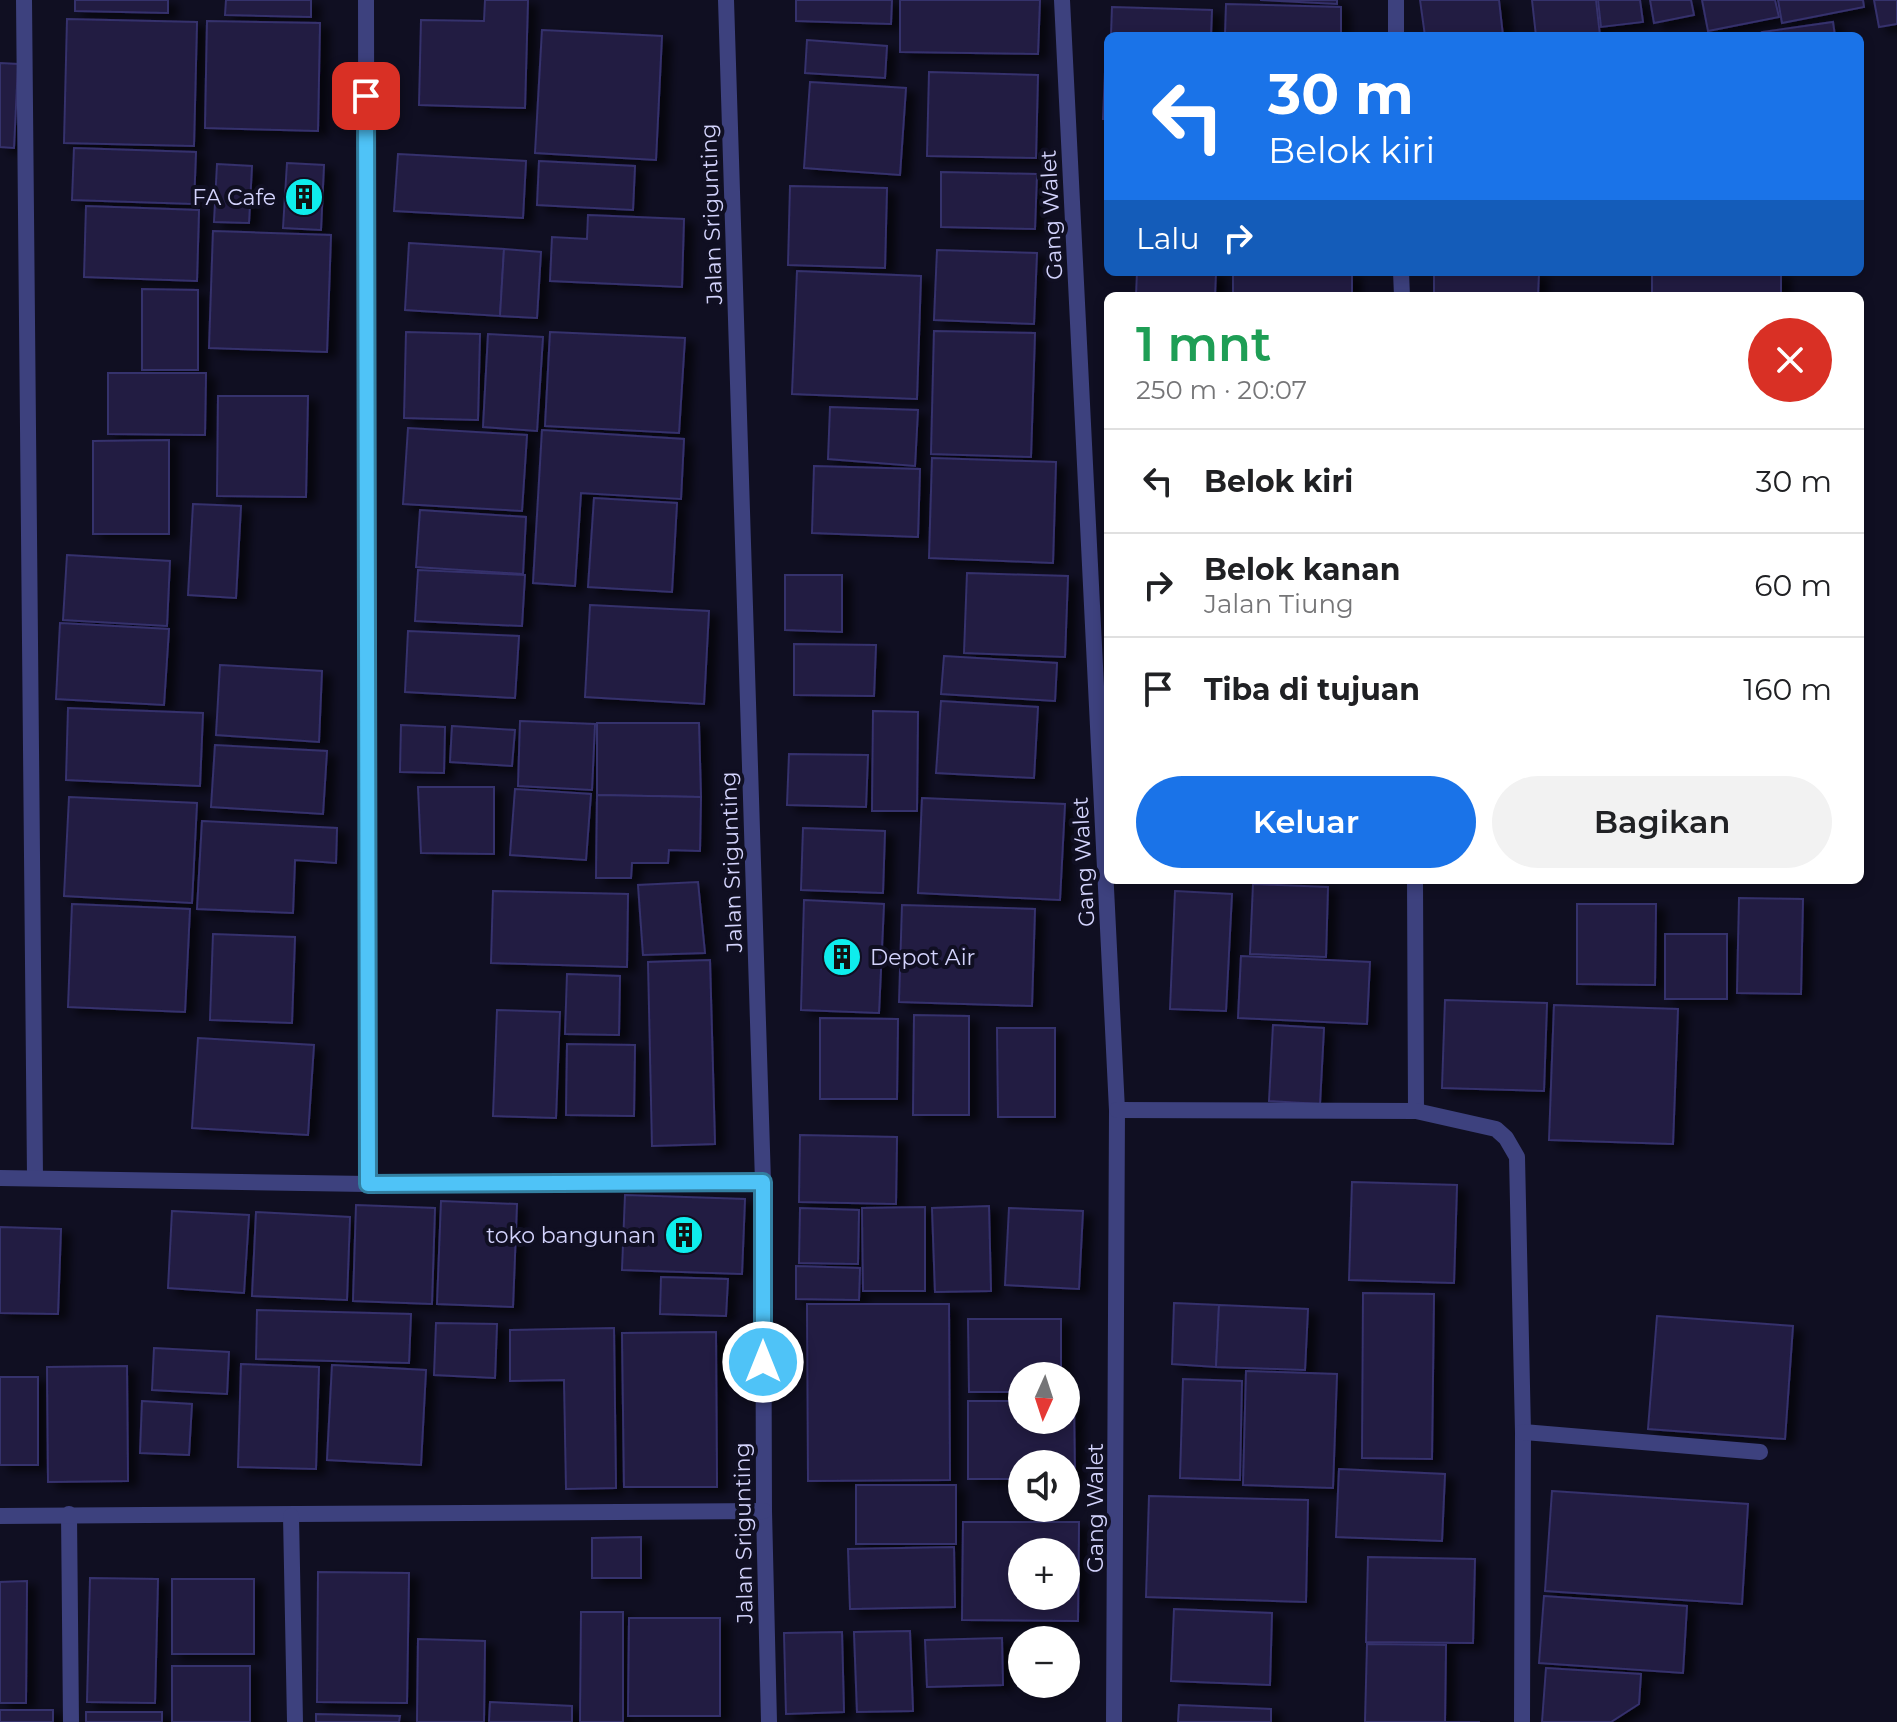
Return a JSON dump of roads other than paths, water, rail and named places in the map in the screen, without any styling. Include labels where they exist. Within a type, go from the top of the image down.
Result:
[{"type":"street","points":[[24,0],[35,1177]]},
{"type":"street","points":[[366,0],[368,1184]]},
{"type":"street","name":"Jalan Srigunting","points":[[726,0],[763,1182],[764,1511],[769,1722]]},
{"type":"street","name":"Gang Walet","points":[[1062,0],[1104,848]]},
{"type":"street","points":[[1396,0],[1396,32]]},
{"type":"street","name":"Gang Walet","points":[[1106,884],[1117,1110],[1114,1722]]},
{"type":"street","points":[[1415,884],[1416,1111]]},
{"type":"street","points":[[1117,1110],[1416,1111],[1496,1129],[1506,1138],[1517,1157],[1523,1432],[1522,1722]]},
{"type":"street","points":[[0,1178],[368,1184],[763,1182]]},
{"type":"street","points":[[1523,1432],[1760,1452]]},
{"type":"street","points":[[0,1516],[764,1511]]},
{"type":"street","points":[[69,1514],[71,1722]]},
{"type":"street","points":[[291,1516],[295,1722]]},
{"type":"place","name":"FA Cafe","points":[[304,197]]},
{"type":"place","name":"Depot Air","points":[[842,957]]},
{"type":"place","name":"toko bangunan","points":[[684,1235]]}]
